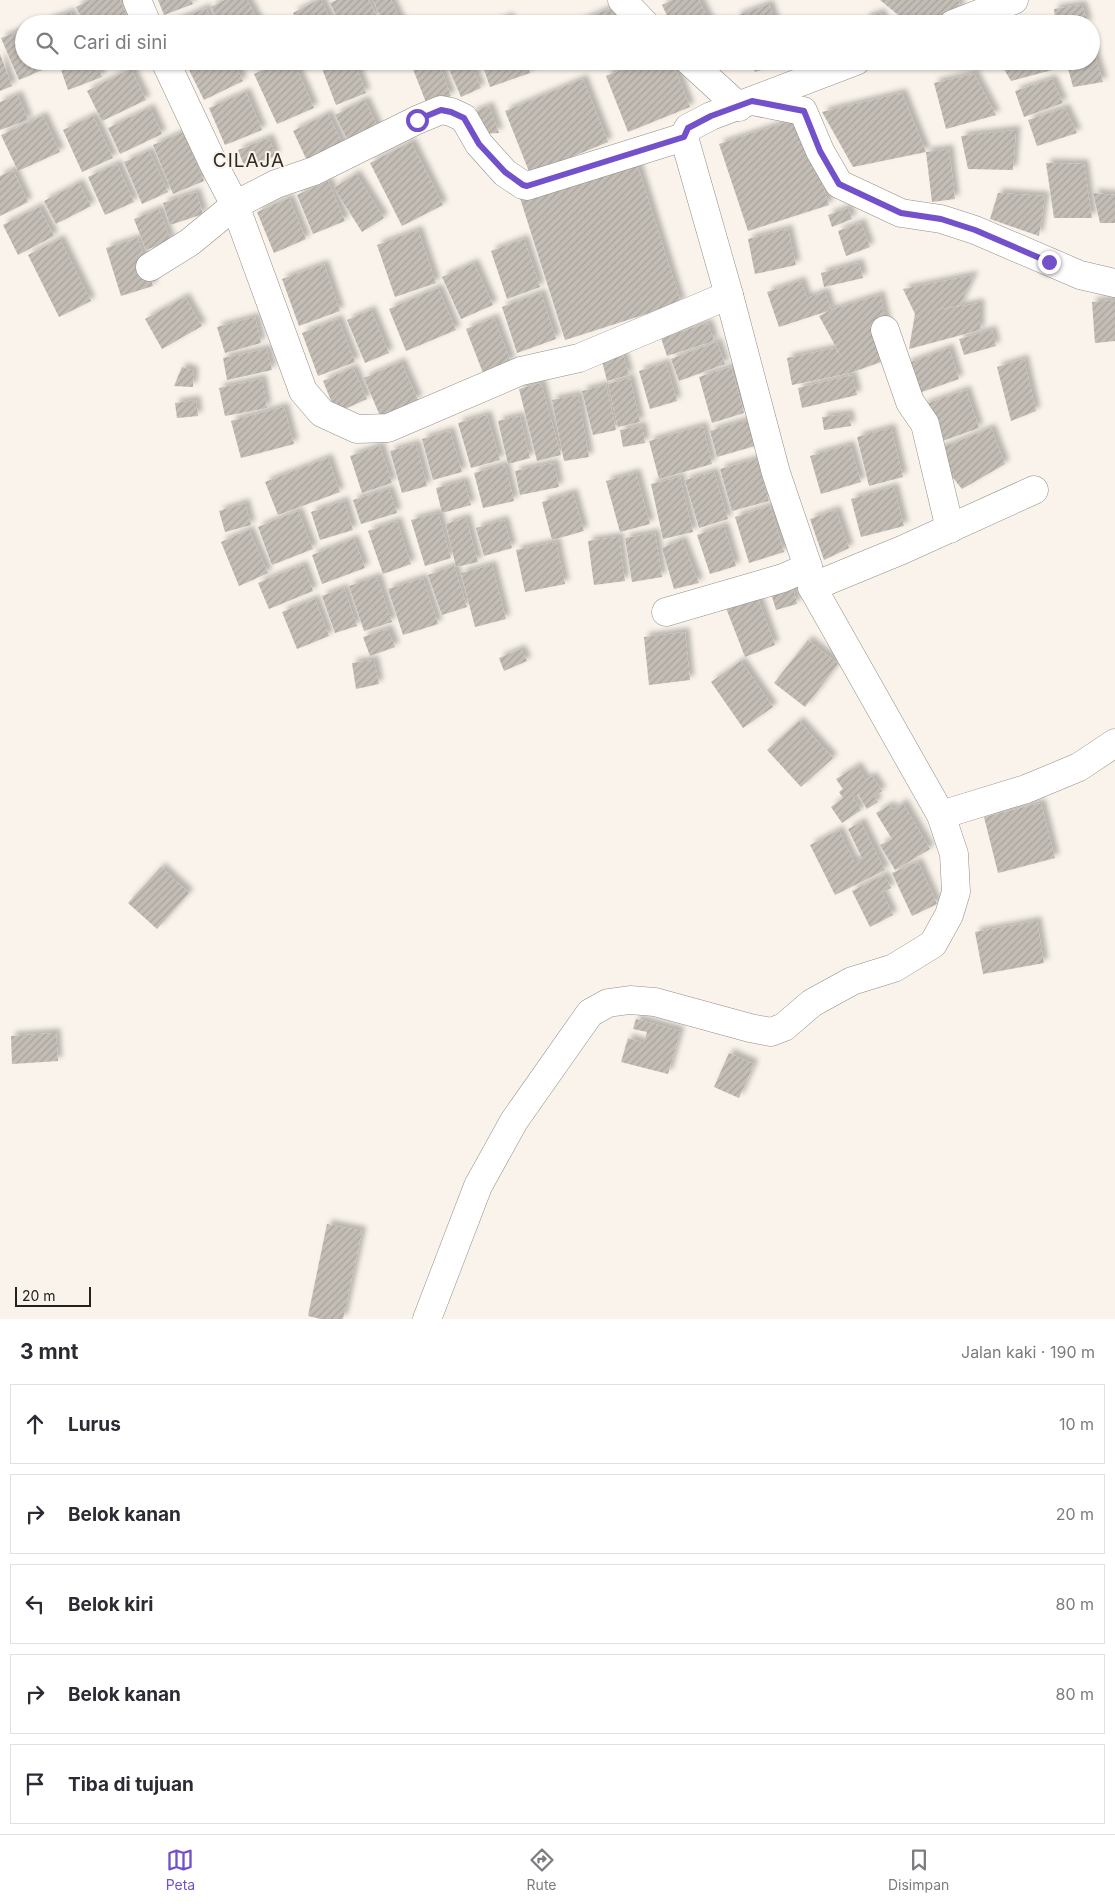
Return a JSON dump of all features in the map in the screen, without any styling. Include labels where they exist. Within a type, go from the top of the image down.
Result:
[{"type":"street","points":[[137,0],[143,15]]},
{"type":"street","points":[[622,0],[636,15]]},
{"type":"street","points":[[964,13],[1014,0]]},
{"type":"street","points":[[169,70],[235,205],[303,391],[322,413],[357,428],[388,428],[521,371],[579,358],[729,295]]},
{"type":"street","points":[[701,70],[745,104],[804,111],[820,151],[839,184],[901,213],[941,219],[975,230],[1080,275],[1115,284]]},
{"type":"street","points":[[427,1319],[478,1186],[514,1121],[590,1013],[608,1003],[630,1000],[655,1002],[771,1032],[784,1027],[812,1003],[852,981],[894,968],[933,944],[948,914],[956,892],[954,854],[941,815],[810,577],[776,473],[729,295],[684,137],[688,128],[711,116],[833,70]]},
{"type":"street","points":[[150,267],[190,242],[235,205],[276,184],[314,171],[441,110],[464,118],[479,144],[505,172],[527,186],[684,137]]},
{"type":"street","points":[[885,330],[910,402],[926,424],[950,529]]},
{"type":"street","points":[[666,612],[782,578],[810,577],[950,529],[1034,490]]},
{"type":"street","points":[[941,815],[1026,789],[1079,767],[1115,743]]},
{"type":"building","points":[[90,0],[120,0],[127,15],[80,15],[76,7]]},
{"type":"building","points":[[158,0],[191,0],[193,4],[164,15]]},
{"type":"building","points":[[225,0],[247,0],[255,15],[215,15],[211,7]]},
{"type":"building","points":[[321,0],[328,15],[294,15],[293,13]]},
{"type":"building","points":[[337,0],[369,0],[376,15],[336,15],[330,3]]},
{"type":"building","points":[[373,0],[391,0],[398,15],[380,15]]},
{"type":"building","points":[[672,0],[699,0],[706,15],[667,15],[662,5]]},
{"type":"building","points":[[880,0],[958,0],[961,9],[945,15],[898,15]]},
{"type":"building","points":[[769,4],[773,15],[739,15]]},
{"type":"building","points":[[1082,5],[1085,15],[1055,15],[1054,9]]},
{"type":"building","points":[[613,7],[616,15],[595,15]]},
{"type":"building","points":[[206,8],[209,15],[189,15]]},
{"type":"building","points":[[15,33],[15,70],[42,70],[19,80],[1,38]]},
{"type":"building","points":[[0,54],[12,86],[0,91]]},
{"type":"building","points":[[61,70],[99,70],[102,77],[68,90]]},
{"type":"building","points":[[131,70],[146,100],[102,121],[87,91]]},
{"type":"building","points":[[189,70],[238,70],[243,81],[204,100]]},
{"type":"building","points":[[263,70],[297,70],[314,108],[277,124],[254,74]]},
{"type":"building","points":[[323,70],[357,70],[366,93],[336,105]]},
{"type":"building","points":[[413,70],[441,70],[451,96],[427,105]]},
{"type":"building","points":[[449,70],[473,70],[481,88],[461,97]]},
{"type":"building","points":[[484,70],[529,70],[530,73],[490,87]]},
{"type":"building","points":[[621,70],[676,70],[690,107],[628,132],[606,76]]},
{"type":"building","points":[[1004,70],[1052,70],[1011,81]]},
{"type":"building","points":[[1068,70],[1099,70],[1103,82],[1073,87]]},
{"type":"building","points":[[974,74],[996,115],[946,129],[934,83]]},
{"type":"building","points":[[583,79],[608,142],[530,174],[505,111]]},
{"type":"building","points":[[1052,79],[1063,103],[1024,117],[1015,91]]},
{"type":"building","points":[[246,92],[262,130],[225,145],[209,108]]},
{"type":"building","points":[[902,93],[926,152],[853,167],[822,112]]},
{"type":"building","points":[[18,95],[28,120],[0,130],[0,102]]},
{"type":"building","points":[[365,100],[380,132],[351,147],[335,115]]},
{"type":"building","points":[[489,106],[499,133],[479,134],[471,113]]},
{"type":"building","points":[[150,108],[162,134],[120,154],[108,128]]},
{"type":"building","points":[[1065,108],[1077,133],[1037,146],[1028,120]]},
{"type":"building","points":[[328,114],[345,149],[310,167],[293,131]]},
{"type":"building","points":[[43,116],[60,152],[18,171],[1,135]]},
{"type":"building","points":[[93,116],[113,158],[82,172],[63,130]]},
{"type":"building","points":[[800,118],[829,205],[748,231],[719,144]]},
{"type":"building","points":[[1016,130],[1013,170],[968,169],[961,136]]},
{"type":"building","points":[[184,132],[204,181],[173,194],[153,145]]},
{"type":"building","points":[[269,138],[276,156],[245,168],[238,150]]},
{"type":"building","points":[[411,142],[443,205],[402,226],[370,163]]},
{"type":"building","points":[[949,149],[955,199],[932,202],[926,152]]},
{"type":"building","points":[[149,151],[168,192],[142,204],[124,162]]},
{"type":"building","points":[[636,161],[681,303],[565,340],[520,198]]},
{"type":"building","points":[[1046,163],[1084,164],[1092,218],[1054,218]]},
{"type":"building","points":[[117,164],[134,202],[105,215],[88,177]]},
{"type":"building","points":[[13,170],[28,202],[0,216],[0,176]]},
{"type":"building","points":[[356,174],[384,218],[362,232],[334,188]]},
{"type":"building","points":[[328,181],[345,221],[313,234],[297,195]]},
{"type":"building","points":[[79,183],[91,206],[56,224],[44,201]]},
{"type":"building","points":[[196,192],[203,214],[170,225],[163,203]]},
{"type":"building","points":[[998,193],[1045,196],[1039,236],[990,219]]},
{"type":"building","points":[[1093,193],[1115,195],[1115,223],[1100,223]]},
{"type":"building","points":[[289,198],[306,239],[274,253],[257,212]]},
{"type":"building","points":[[39,207],[54,236],[18,255],[3,225]]},
{"type":"building","points":[[848,208],[852,219],[832,227],[828,215]]},
{"type":"building","points":[[159,209],[171,241],[146,250],[134,219]]},
{"type":"building","points":[[861,223],[870,247],[846,256],[838,231]]},
{"type":"building","points":[[788,229],[796,265],[755,274],[748,239]]},
{"type":"building","points":[[418,230],[436,283],[395,297],[377,245]]},
{"type":"building","points":[[138,238],[153,286],[121,296],[106,248]]},
{"type":"building","points":[[60,239],[91,301],[59,317],[28,255]]},
{"type":"building","points":[[524,239],[540,287],[507,299],[491,251]]},
{"type":"building","points":[[474,263],[493,305],[461,319],[442,277]]},
{"type":"building","points":[[859,263],[863,278],[824,287],[821,273]]},
{"type":"building","points":[[324,264],[340,311],[299,326],[282,279]]},
{"type":"building","points":[[974,275],[960,305],[931,311],[980,303],[980,330],[909,349],[915,314],[903,289]]},
{"type":"building","points":[[801,281],[807,298],[825,292],[831,310],[779,327],[767,292]]},
{"type":"building","points":[[438,288],[456,330],[406,351],[389,309]]},
{"type":"building","points":[[541,293],[556,339],[517,353],[502,307]]},
{"type":"building","points":[[880,295],[895,357],[850,373],[792,385],[787,358],[835,348],[842,358],[819,316],[831,310]]},
{"type":"building","points":[[185,297],[202,326],[162,349],[145,319]]},
{"type":"building","points":[[1115,300],[1115,341],[1095,343],[1092,302]]},
{"type":"building","points":[[371,310],[389,353],[365,363],[347,320]]},
{"type":"building","points":[[255,317],[261,343],[225,353],[217,327]]},
{"type":"building","points":[[494,318],[511,362],[483,373],[466,329]]},
{"type":"building","points":[[338,319],[355,362],[318,376],[302,333]]},
{"type":"building","points":[[708,323],[714,341],[667,356],[661,338]]},
{"type":"building","points":[[992,330],[996,346],[964,355],[959,339]]},
{"type":"building","points":[[717,342],[725,364],[679,381],[671,359]]},
{"type":"building","points":[[949,348],[959,379],[916,394],[906,364]]},
{"type":"building","points":[[267,349],[272,370],[227,380],[223,358]]},
{"type":"building","points":[[623,355],[629,375],[607,381],[602,361]]},
{"type":"building","points":[[1024,359],[1036,411],[1011,421],[997,367]]},
{"type":"building","points":[[401,362],[418,400],[380,416],[364,378]]},
{"type":"building","points":[[666,363],[677,401],[650,409],[639,371]]},
{"type":"building","points":[[182,367],[194,371],[193,387],[174,386]]},
{"type":"building","points":[[731,367],[744,413],[712,423],[699,377]]},
{"type":"building","points":[[353,368],[367,399],[336,413],[323,381]]},
{"type":"building","points":[[852,375],[857,395],[802,408],[798,388]]},
{"type":"building","points":[[630,378],[640,422],[618,427],[608,384]]},
{"type":"building","points":[[262,379],[267,408],[225,416],[219,388]]},
{"type":"building","points":[[541,383],[561,455],[537,461],[519,389]]},
{"type":"building","points":[[606,385],[616,430],[593,435],[582,391]]},
{"type":"building","points":[[966,390],[979,428],[937,443],[923,405]]},
{"type":"building","points":[[578,395],[589,457],[564,461],[552,400]]},
{"type":"building","points":[[196,400],[198,416],[177,418],[175,403]]},
{"type":"building","points":[[284,407],[294,444],[241,458],[231,421]]},
{"type":"building","points":[[849,414],[851,426],[824,430],[822,417]]},
{"type":"building","points":[[487,415],[500,460],[471,468],[458,423]]},
{"type":"building","points":[[520,416],[530,458],[508,464],[498,421]]},
{"type":"building","points":[[747,420],[755,446],[717,457],[710,431]]},
{"type":"building","points":[[642,426],[645,443],[623,447],[620,430]]},
{"type":"building","points":[[703,426],[712,464],[659,479],[649,441]]},
{"type":"building","points":[[891,428],[903,477],[869,486],[857,437]]},
{"type":"building","points":[[991,428],[1005,464],[962,489],[932,452]]},
{"type":"building","points":[[450,431],[462,472],[433,480],[422,439]]},
{"type":"building","points":[[416,444],[427,486],[402,493],[390,451]]},
{"type":"building","points":[[850,445],[861,482],[821,494],[810,456]]},
{"type":"building","points":[[380,446],[392,483],[362,493],[350,456]]},
{"type":"building","points":[[328,458],[340,492],[278,515],[265,482]]},
{"type":"building","points":[[757,459],[769,501],[732,511],[720,469]]},
{"type":"building","points":[[554,463],[559,487],[520,495],[515,471]]},
{"type":"building","points":[[505,465],[514,501],[483,508],[474,473]]},
{"type":"building","points":[[714,472],[728,519],[699,528],[685,480]]},
{"type":"building","points":[[636,473],[650,524],[620,532],[606,481]]},
{"type":"building","points":[[680,477],[693,532],[663,539],[651,484]]},
{"type":"building","points":[[464,481],[471,505],[442,513],[436,488]]},
{"type":"building","points":[[894,487],[904,526],[861,537],[851,499]]},
{"type":"building","points":[[389,489],[397,513],[361,524],[353,500]]},
{"type":"building","points":[[573,493],[584,531],[552,540],[542,502]]},
{"type":"building","points":[[344,501],[353,530],[320,540],[311,512]]},
{"type":"building","points":[[245,503],[251,525],[225,532],[219,511]]},
{"type":"building","points":[[770,506],[784,552],[749,563],[735,517]]},
{"type":"building","points":[[836,510],[849,548],[824,560],[810,519]]},
{"type":"building","points":[[298,511],[313,549],[272,565],[258,527]]},
{"type":"building","points":[[438,513],[451,558],[425,566],[411,520]]},
{"type":"building","points":[[466,518],[478,562],[456,567],[446,524]]},
{"type":"building","points":[[504,520],[512,548],[484,556],[476,528]]},
{"type":"building","points":[[397,521],[411,564],[383,574],[368,531]]},
{"type":"building","points":[[724,526],[736,566],[710,574],[697,535]]},
{"type":"building","points":[[249,530],[268,573],[239,586],[221,542]]},
{"type":"building","points":[[655,533],[662,577],[632,582],[625,538]]},
{"type":"building","points":[[619,537],[625,581],[594,585],[588,541]]},
{"type":"building","points":[[354,539],[365,568],[322,584],[312,555]]},
{"type":"building","points":[[682,540],[699,583],[674,589],[662,548]]},
{"type":"building","points":[[556,542],[565,584],[525,592],[516,550]]},
{"type":"building","points":[[303,565],[313,591],[269,609],[258,583]]},
{"type":"building","points":[[492,565],[506,619],[475,627],[461,573]]},
{"type":"building","points":[[454,566],[467,607],[442,615],[428,575]]},
{"type":"building","points":[[377,577],[392,622],[364,631],[349,586]]},
{"type":"building","points":[[423,578],[438,624],[403,635],[388,589]]},
{"type":"building","points":[[792,584],[797,604],[776,610],[770,590]]},
{"type":"building","points":[[344,588],[357,626],[335,633],[322,596]]},
{"type":"building","points":[[757,596],[775,645],[745,657],[726,608]]},
{"type":"building","points":[[315,599],[329,636],[297,649],[282,612]]},
{"type":"building","points":[[388,629],[395,647],[370,656],[363,637]]},
{"type":"building","points":[[685,632],[690,680],[649,685],[644,637]]},
{"type":"building","points":[[808,640],[838,664],[805,707],[774,683]]},
{"type":"building","points":[[521,649],[527,661],[504,671],[499,658]]},
{"type":"building","points":[[374,660],[379,684],[356,689],[352,663]]},
{"type":"building","points":[[741,661],[773,707],[743,728],[711,682]]},
{"type":"building","points":[[799,721],[833,758],[801,787],[767,750]]},
{"type":"building","points":[[857,766],[866,780],[872,776],[882,791],[874,796],[878,802],[867,809],[858,794],[853,797],[861,810],[842,823],[831,807],[843,798],[839,792],[843,789],[836,779]]},
{"type":"building","points":[[903,803],[930,849],[895,870],[880,845],[892,839],[876,813],[890,805],[893,810]]},
{"type":"building","points":[[1041,803],[1055,858],[998,873],[984,817]]},
{"type":"building","points":[[861,822],[885,870],[835,895],[810,845],[839,830],[854,862],[862,858],[848,829]]},
{"type":"building","points":[[918,862],[937,904],[912,916],[892,873]]},
{"type":"building","points":[[161,867],[189,893],[157,929],[128,903]]},
{"type":"building","points":[[884,875],[891,888],[882,892],[893,915],[870,927],[852,891]]},
{"type":"building","points":[[1037,921],[1044,963],[983,974],[975,932]]},
{"type":"building","points":[[636,1019],[680,1031],[668,1074],[621,1062],[628,1038],[644,1043],[647,1032],[633,1029]]},
{"type":"building","points":[[56,1033],[58,1061],[12,1064],[11,1036]]},
{"type":"building","points":[[729,1053],[754,1064],[739,1098],[714,1087]]},
{"type":"building","points":[[327,1224],[362,1231],[343,1319],[321,1319],[308,1316]]},
{"type":"district","name":"CILAJA","points":[[249,160]]},
{"type":"route","points":[[417,120],[441,110],[464,118],[479,144],[505,172],[527,186],[684,137],[688,128],[711,116],[752,101],[804,111],[820,151],[839,184],[901,213],[941,219],[975,230],[1049,262]]}]
